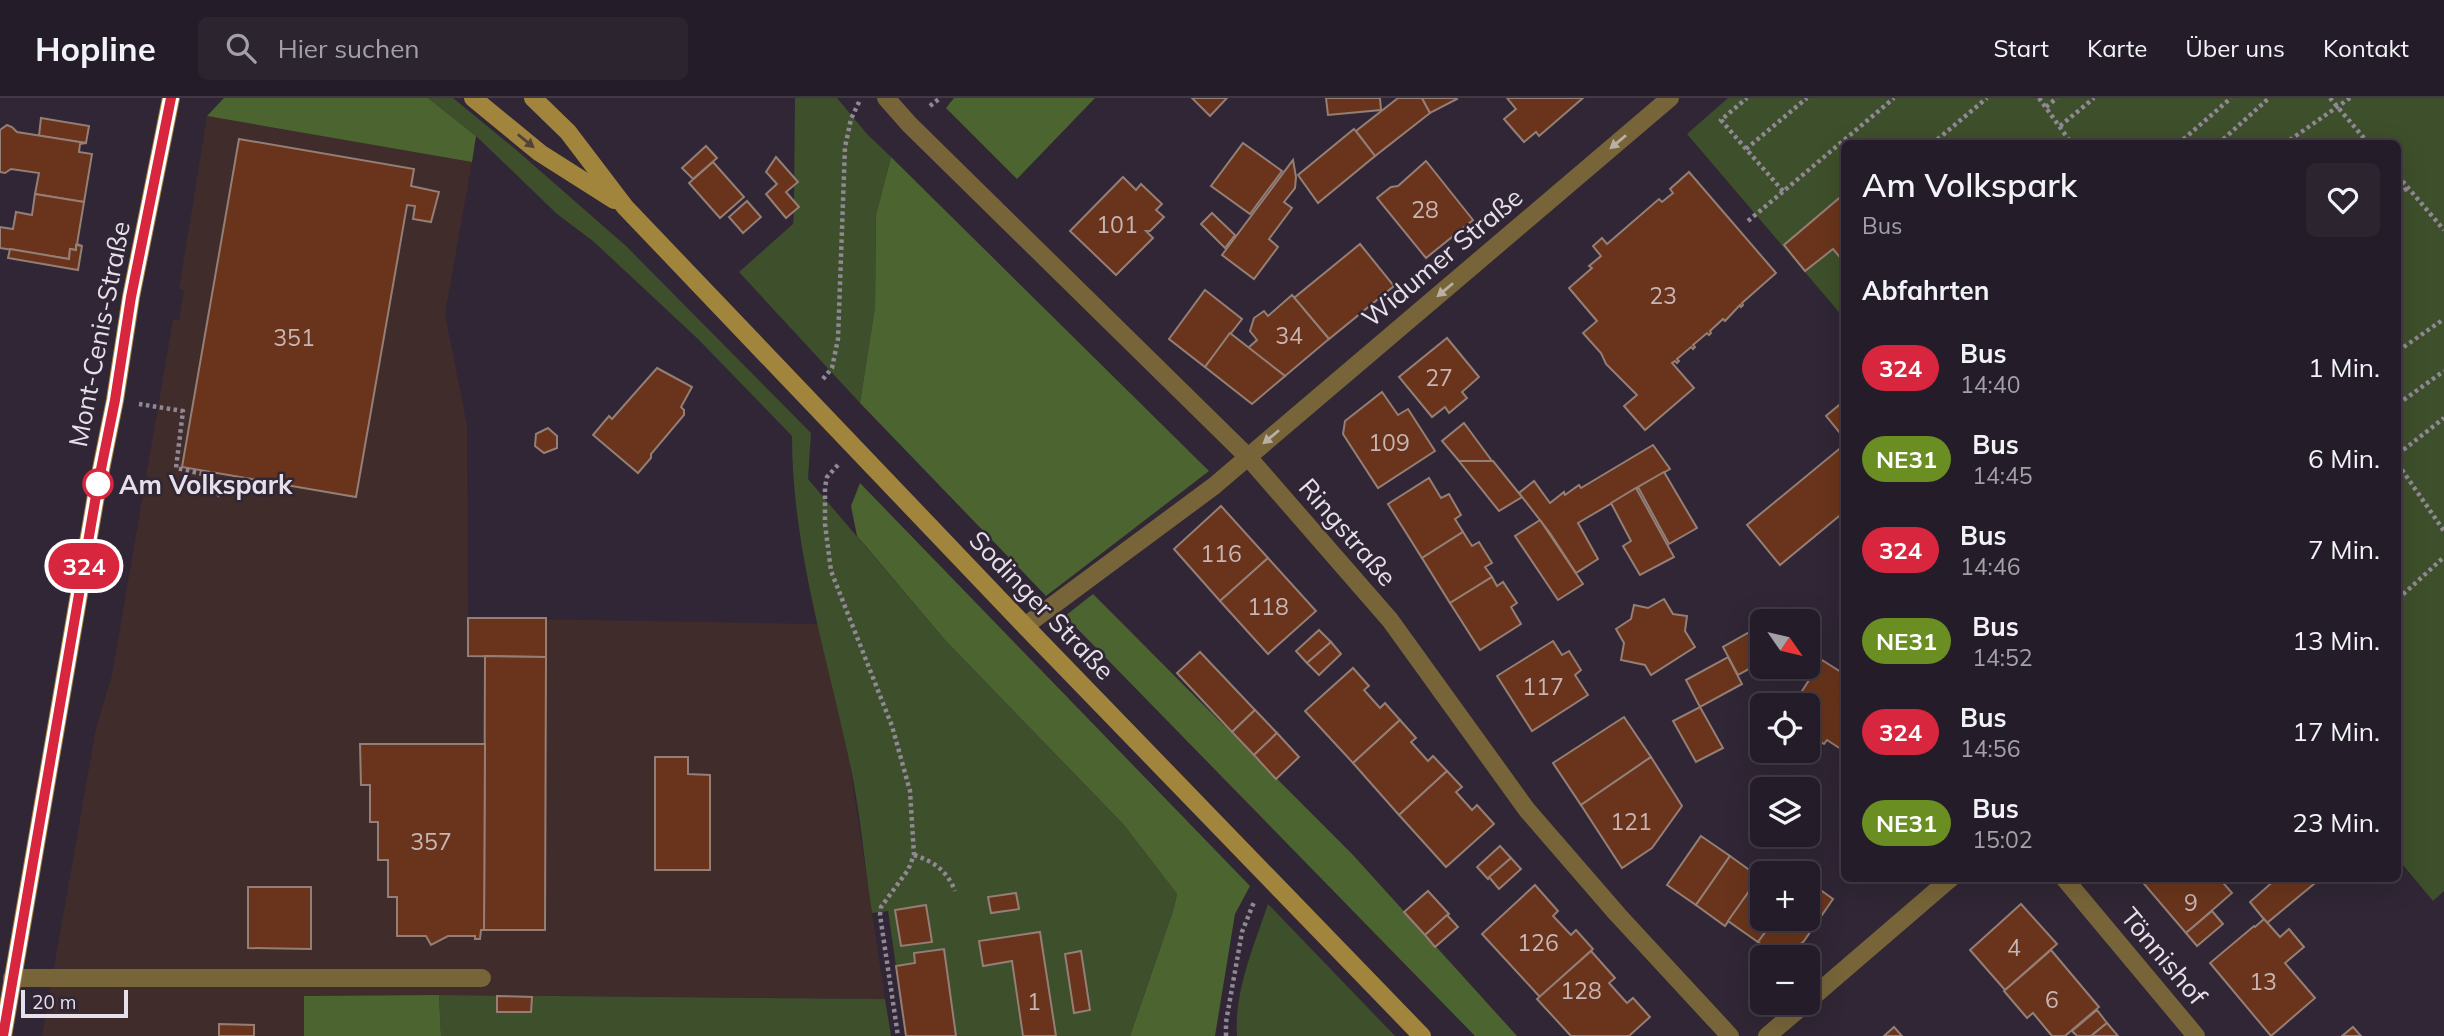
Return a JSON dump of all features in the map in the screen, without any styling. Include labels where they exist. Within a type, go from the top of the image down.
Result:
[{"type":"main road","name":"Mont-Cenis-Straße","points":[[3,1036],[131,297],[171,98]]},
{"type":"main road","name":"Sodinger Straße","points":[[473,98],[540,153],[625,207]]},
{"type":"main road","name":"Sodinger Straße","points":[[533,98],[568,132],[625,207],[1422,1036]]},
{"type":"street","name":"Ringstraße","points":[[886,98],[1248,457],[1390,620],[1527,810],[1618,915],[1730,1036]]},
{"type":"street","name":"Widumer Straße","points":[[1025,626],[1214,486],[1670,98]]},
{"type":"street","points":[[1820,991],[1946,882]]},
{"type":"street","name":"Tönnishof","points":[[2067,882],[2196,1036]]},
{"type":"street","points":[[12,978],[482,978]]},
{"type":"street","points":[[1767,1036],[1792,1015]]},
{"type":"path","points":[[808,399],[832,368],[838,339],[845,147],[850,119],[861,98]]},
{"type":"path","points":[[1747,98],[1721,120],[1783,191]]},
{"type":"path","points":[[1746,149],[1807,98]]},
{"type":"path","points":[[1844,140],[1894,98]]},
{"type":"path","points":[[1937,140],[1987,98]]},
{"type":"path","points":[[2039,98],[2069,140]]},
{"type":"path","points":[[2046,107],[2057,98]]},
{"type":"path","points":[[2060,126],[2094,98]]},
{"type":"path","points":[[2183,140],[2231,98]]},
{"type":"path","points":[[2222,140],[2269,98]]},
{"type":"path","points":[[2330,98],[2366,140]]},
{"type":"path","points":[[2290,140],[2350,98]]},
{"type":"path","points":[[1748,221],[1841,143]]},
{"type":"path","points":[[2401,180],[2444,230]]},
{"type":"path","points":[[2401,192],[2407,188]]},
{"type":"path","points":[[2401,349],[2444,319]]},
{"type":"path","points":[[2401,402],[2444,371]]},
{"type":"path","points":[[115,400],[183,411],[176,468],[203,474],[220,496]]},
{"type":"path","points":[[2401,452],[2444,418]]},
{"type":"path","points":[[839,464],[827,477],[825,487],[825,524],[831,571],[892,726],[910,791],[914,855],[908,870],[881,907],[880,915],[898,1036]]},
{"type":"path","points":[[2401,468],[2444,531]]},
{"type":"path","points":[[2401,595],[2444,557]]},
{"type":"path","points":[[914,855],[939,867],[949,877],[955,891]]},
{"type":"path","points":[[1226,1036],[1226,1022],[1242,932],[1255,898],[1269,877]]},
{"type":"shaded area","points":[[207,116],[472,162],[445,314],[467,425],[468,618],[818,624],[849,759],[885,999],[304,996],[304,1036],[42,1036],[96,728],[112,675],[173,320],[179,320],[184,290],[179,289]]},
{"type":"green space","points":[[224,98],[428,98],[476,136],[472,162],[207,116]]},
{"type":"green space","points":[[428,98],[453,98],[514,148],[626,246],[811,433],[808,479],[945,640],[1124,825],[1177,894],[1130,1036],[906,1036],[888,911],[872,913],[852,775],[811,597],[793,477],[792,436],[698,339],[593,241],[557,214],[476,136]]},
{"type":"green space","points":[[795,98],[837,98],[867,134],[891,157],[876,215],[875,307],[860,403],[739,272],[793,224],[794,212],[799,207],[794,201]]},
{"type":"green space","points":[[954,98],[1095,98],[1017,179],[946,108]]},
{"type":"green space","points":[[1728,98],[2444,98],[2444,891],[2433,901],[2401,863],[2401,140],[1841,140],[1841,314],[1687,134]]},
{"type":"green space","points":[[891,157],[1209,471],[1046,596],[860,403],[875,307],[876,215]]},
{"type":"green space","points":[[860,483],[1250,886],[1235,914],[1215,1036],[1130,1036],[1177,894],[1124,825],[945,640],[857,536],[851,506]]},
{"type":"green space","points":[[1093,594],[1353,855],[1517,1036],[1475,1036],[1065,616]]},
{"type":"green space","points":[[1268,904],[1395,1036],[1237,1036],[1242,986]]},
{"type":"green space","points":[[439,995],[885,999],[891,1036],[441,1036]]},
{"type":"green space","points":[[439,995],[441,1036],[304,1036],[304,996]]},
{"type":"building","points":[[1192,98],[1227,98],[1210,116]]},
{"type":"building","points":[[1326,98],[1380,98],[1381,110],[1328,115]]},
{"type":"building","points":[[1398,98],[1422,98],[1430,113],[1375,156],[1356,131]]},
{"type":"building","points":[[1422,98],[1456,98],[1457,99],[1430,113]]},
{"type":"building","points":[[1507,98],[1583,98],[1539,136],[1536,132],[1524,142],[1504,119],[1516,109]]},
{"type":"building","points":[[41,118],[89,126],[86,143],[39,136]]},
{"type":"building","points":[[7,125],[17,132],[86,143],[80,144],[79,152],[92,154],[84,202],[35,194],[39,173],[11,169],[5,173],[0,172],[0,130]]},
{"type":"building","points":[[1354,129],[1375,156],[1318,203],[1298,175]]},
{"type":"building","points":[[239,139],[414,169],[411,186],[439,192],[431,222],[413,219],[415,206],[407,205],[356,497],[182,467]]},
{"type":"building","points":[[1243,143],[1282,171],[1250,214],[1211,186]]},
{"type":"building","points":[[706,146],[717,158],[693,179],[682,168]]},
{"type":"building","points":[[776,157],[798,182],[786,192],[799,207],[786,218],[766,194],[777,184],[766,172]]},
{"type":"building","points":[[1293,160],[1295,188],[1284,202],[1292,208],[1269,239],[1278,247],[1254,279],[1222,255]]},
{"type":"building","points":[[1426,161],[1473,220],[1426,258],[1377,198],[1391,187],[1398,186]]},
{"type":"building","points":[[713,162],[744,197],[720,218],[689,183]]},
{"type":"building","points":[[1689,172],[1776,273],[1742,303],[1741,307],[1740,305],[1725,321],[1723,319],[1710,331],[1709,335],[1707,333],[1693,345],[1693,349],[1691,347],[1677,359],[1677,363],[1672,363],[1694,388],[1645,430],[1624,406],[1637,395],[1606,364],[1601,353],[1583,333],[1597,321],[1569,288],[1592,268],[1589,266],[1601,256],[1593,246],[1602,238],[1607,244],[1659,199],[1662,202],[1673,193],[1670,189]]},
{"type":"building","points":[[1123,177],[1136,190],[1141,184],[1162,204],[1156,210],[1164,217],[1150,231],[1146,231],[1153,238],[1116,275],[1070,231]]},
{"type":"building","points":[[35,194],[84,202],[77,244],[82,246],[76,245],[76,250],[70,249],[69,259],[0,248],[0,227],[13,229],[16,212],[32,215]]},
{"type":"building","points":[[1841,197],[1841,258],[1833,249],[1805,271],[1784,245]]},
{"type":"building","points":[[747,201],[761,217],[743,233],[729,217]]},
{"type":"building","points":[[1212,213],[1235,235],[1225,248],[1201,224]]},
{"type":"building","points":[[1360,244],[1394,286],[1329,339],[1294,298]]},
{"type":"building","points":[[76,245],[82,246],[78,270],[8,258],[10,249],[69,259],[70,249],[76,250]]},
{"type":"building","points":[[1205,290],[1242,319],[1205,367],[1169,339]]},
{"type":"building","points":[[1292,295],[1329,339],[1285,376],[1248,348],[1257,340],[1250,331],[1254,318],[1264,311],[1268,316]]},
{"type":"building","points":[[1230,333],[1285,376],[1252,404],[1205,367]]},
{"type":"building","points":[[1447,338],[1479,377],[1462,392],[1467,398],[1449,413],[1445,407],[1432,417],[1399,377]]},
{"type":"building","points":[[657,368],[692,387],[681,407],[684,415],[638,473],[593,435],[609,416],[612,419]]},
{"type":"building","points":[[1382,392],[1398,415],[1408,409],[1435,451],[1378,488],[1343,434],[1345,421]]},
{"type":"building","points":[[1841,404],[1841,434],[1826,416]]},
{"type":"building","points":[[1464,423],[1492,461],[1459,461],[1442,441]]},
{"type":"building","points":[[548,428],[557,436],[557,448],[544,453],[535,446],[536,434]]},
{"type":"building","points":[[1653,445],[1670,469],[1578,523],[1598,559],[1576,573],[1519,493],[1534,481],[1550,503],[1564,492],[1565,495],[1579,485],[1581,488]]},
{"type":"building","points":[[1841,447],[1841,514],[1780,565],[1747,525]]},
{"type":"building","points":[[1459,461],[1493,461],[1522,497],[1499,511]]},
{"type":"building","points":[[1664,472],[1697,528],[1669,544],[1638,487]]},
{"type":"building","points":[[1429,478],[1441,498],[1449,494],[1461,515],[1455,519],[1463,532],[1422,558],[1388,504]]},
{"type":"building","points":[[1636,488],[1674,557],[1640,575],[1623,546],[1631,541],[1611,503]]},
{"type":"building","points":[[1221,506],[1268,558],[1220,601],[1174,549]]},
{"type":"building","points":[[1540,520],[1583,584],[1558,600],[1515,536]]},
{"type":"building","points":[[1463,532],[1472,546],[1479,542],[1492,563],[1485,567],[1492,577],[1450,603],[1422,558]]},
{"type":"building","points":[[1268,558],[1316,611],[1268,654],[1220,601]]},
{"type":"building","points":[[1492,577],[1497,586],[1503,582],[1517,603],[1511,607],[1521,624],[1480,650],[1450,603]]},
{"type":"building","points":[[1664,599],[1673,614],[1687,616],[1685,631],[1695,647],[1651,675],[1645,665],[1621,660],[1624,643],[1616,629],[1631,619],[1634,605],[1648,608]]},
{"type":"building","points":[[468,618],[546,618],[546,657],[468,656]]},
{"type":"building","points":[[1319,630],[1331,642],[1307,663],[1296,651]]},
{"type":"building","points":[[1750,632],[1750,668],[1738,675],[1723,647]]},
{"type":"building","points":[[1553,641],[1562,655],[1569,651],[1581,670],[1575,675],[1588,695],[1532,731],[1497,676]]},
{"type":"building","points":[[1331,642],[1341,654],[1319,675],[1307,663]]},
{"type":"building","points":[[1200,652],[1255,710],[1232,732],[1177,673]]},
{"type":"building","points":[[485,656],[546,657],[545,930],[484,930]]},
{"type":"building","points":[[1728,657],[1742,684],[1700,707],[1686,680]]},
{"type":"building","points":[[1822,660],[1841,672],[1841,749],[1827,740],[1824,744],[1820,742],[1820,693],[1801,693],[1810,679],[1820,679]]},
{"type":"building","points":[[1353,668],[1369,686],[1364,690],[1380,708],[1385,703],[1400,720],[1353,763],[1305,711]]},
{"type":"building","points":[[1700,707],[1723,748],[1696,762],[1673,721]]},
{"type":"building","points":[[1255,710],[1277,733],[1254,755],[1232,732]]},
{"type":"building","points":[[1624,717],[1651,757],[1581,805],[1553,763]]},
{"type":"building","points":[[1400,720],[1416,738],[1411,742],[1428,761],[1433,756],[1447,771],[1399,815],[1353,763]]},
{"type":"building","points":[[1277,733],[1299,757],[1276,779],[1254,755]]},
{"type":"building","points":[[360,744],[485,744],[484,930],[481,930],[480,939],[475,939],[475,936],[448,936],[431,945],[426,936],[397,936],[397,897],[388,897],[388,860],[378,860],[378,822],[370,822],[370,785],[361,785]]},
{"type":"building","points":[[655,757],[688,757],[688,774],[710,775],[710,870],[655,870]]},
{"type":"building","points":[[1651,757],[1682,806],[1652,848],[1622,868],[1581,805]]},
{"type":"building","points":[[1447,771],[1462,787],[1456,792],[1472,810],[1477,805],[1494,824],[1446,867],[1399,815]]},
{"type":"building","points":[[1701,836],[1730,856],[1696,905],[1667,885]]},
{"type":"building","points":[[1500,846],[1511,858],[1488,879],[1477,867]]},
{"type":"building","points":[[1730,856],[1750,870],[1750,890],[1725,926],[1696,905]]},
{"type":"building","points":[[1511,858],[1521,869],[1499,889],[1489,877]]},
{"type":"building","points":[[2142,882],[2222,882],[2232,893],[2186,933]]},
{"type":"building","points":[[2272,882],[2315,883],[2267,923],[2250,902]]},
{"type":"building","points":[[1535,885],[1558,911],[1553,916],[1571,935],[1576,930],[1593,949],[1540,997],[1482,934]]},
{"type":"building","points":[[248,887],[311,887],[311,949],[248,948]]},
{"type":"building","points":[[1750,890],[1750,931],[1766,931],[1758,942],[1728,921]]},
{"type":"building","points":[[1820,890],[1833,899],[1820,918]]},
{"type":"building","points":[[1428,891],[1449,914],[1425,935],[1404,912]]},
{"type":"building","points":[[1016,893],[1019,909],[991,913],[988,897]]},
{"type":"building","points":[[2021,904],[2057,944],[2005,990],[1970,950]]},
{"type":"building","points":[[926,905],[932,942],[901,946],[895,910]]},
{"type":"building","points":[[2212,911],[2223,924],[2197,946],[2186,933]]},
{"type":"building","points":[[1447,915],[1458,927],[1435,947],[1425,935]]},
{"type":"building","points":[[2264,919],[2280,937],[2289,929],[2304,947],[2285,963],[2315,998],[2271,1036],[2210,963]]},
{"type":"building","points":[[1766,931],[1811,931],[1800,945],[1762,945],[1758,942]]},
{"type":"building","points":[[1040,932],[1056,1036],[1023,1036],[1012,961],[983,966],[979,941]]},
{"type":"building","points":[[944,949],[956,1036],[906,1036],[896,966],[915,963],[914,953]]},
{"type":"building","points":[[2051,950],[2099,1007],[2065,1036],[2052,1036],[2033,1013],[2027,1018],[2004,991]]},
{"type":"building","points":[[1081,951],[1090,1010],[1074,1013],[1065,954]]},
{"type":"building","points":[[1591,951],[1615,978],[1609,983],[1627,1003],[1633,998],[1650,1017],[1629,1036],[1571,1036],[1537,999]]},
{"type":"building","points":[[497,996],[532,997],[531,1012],[497,1012]]},
{"type":"building","points":[[2097,1010],[2107,1023],[2091,1036],[2077,1036],[2072,1031]]},
{"type":"building","points":[[2107,1023],[2118,1036],[2091,1036]]},
{"type":"building","points":[[219,1024],[254,1025],[254,1036],[219,1036]]},
{"type":"building","points":[[1894,1027],[1902,1036],[1884,1036]]},
{"type":"building","points":[[2353,1027],[2361,1036],[2342,1036]]},
{"type":"bus line","name":"324","points":[[3,1036],[131,297],[171,98]]},
{"type":"place","name":"Am Volkspark","points":[[98,484]]}]
